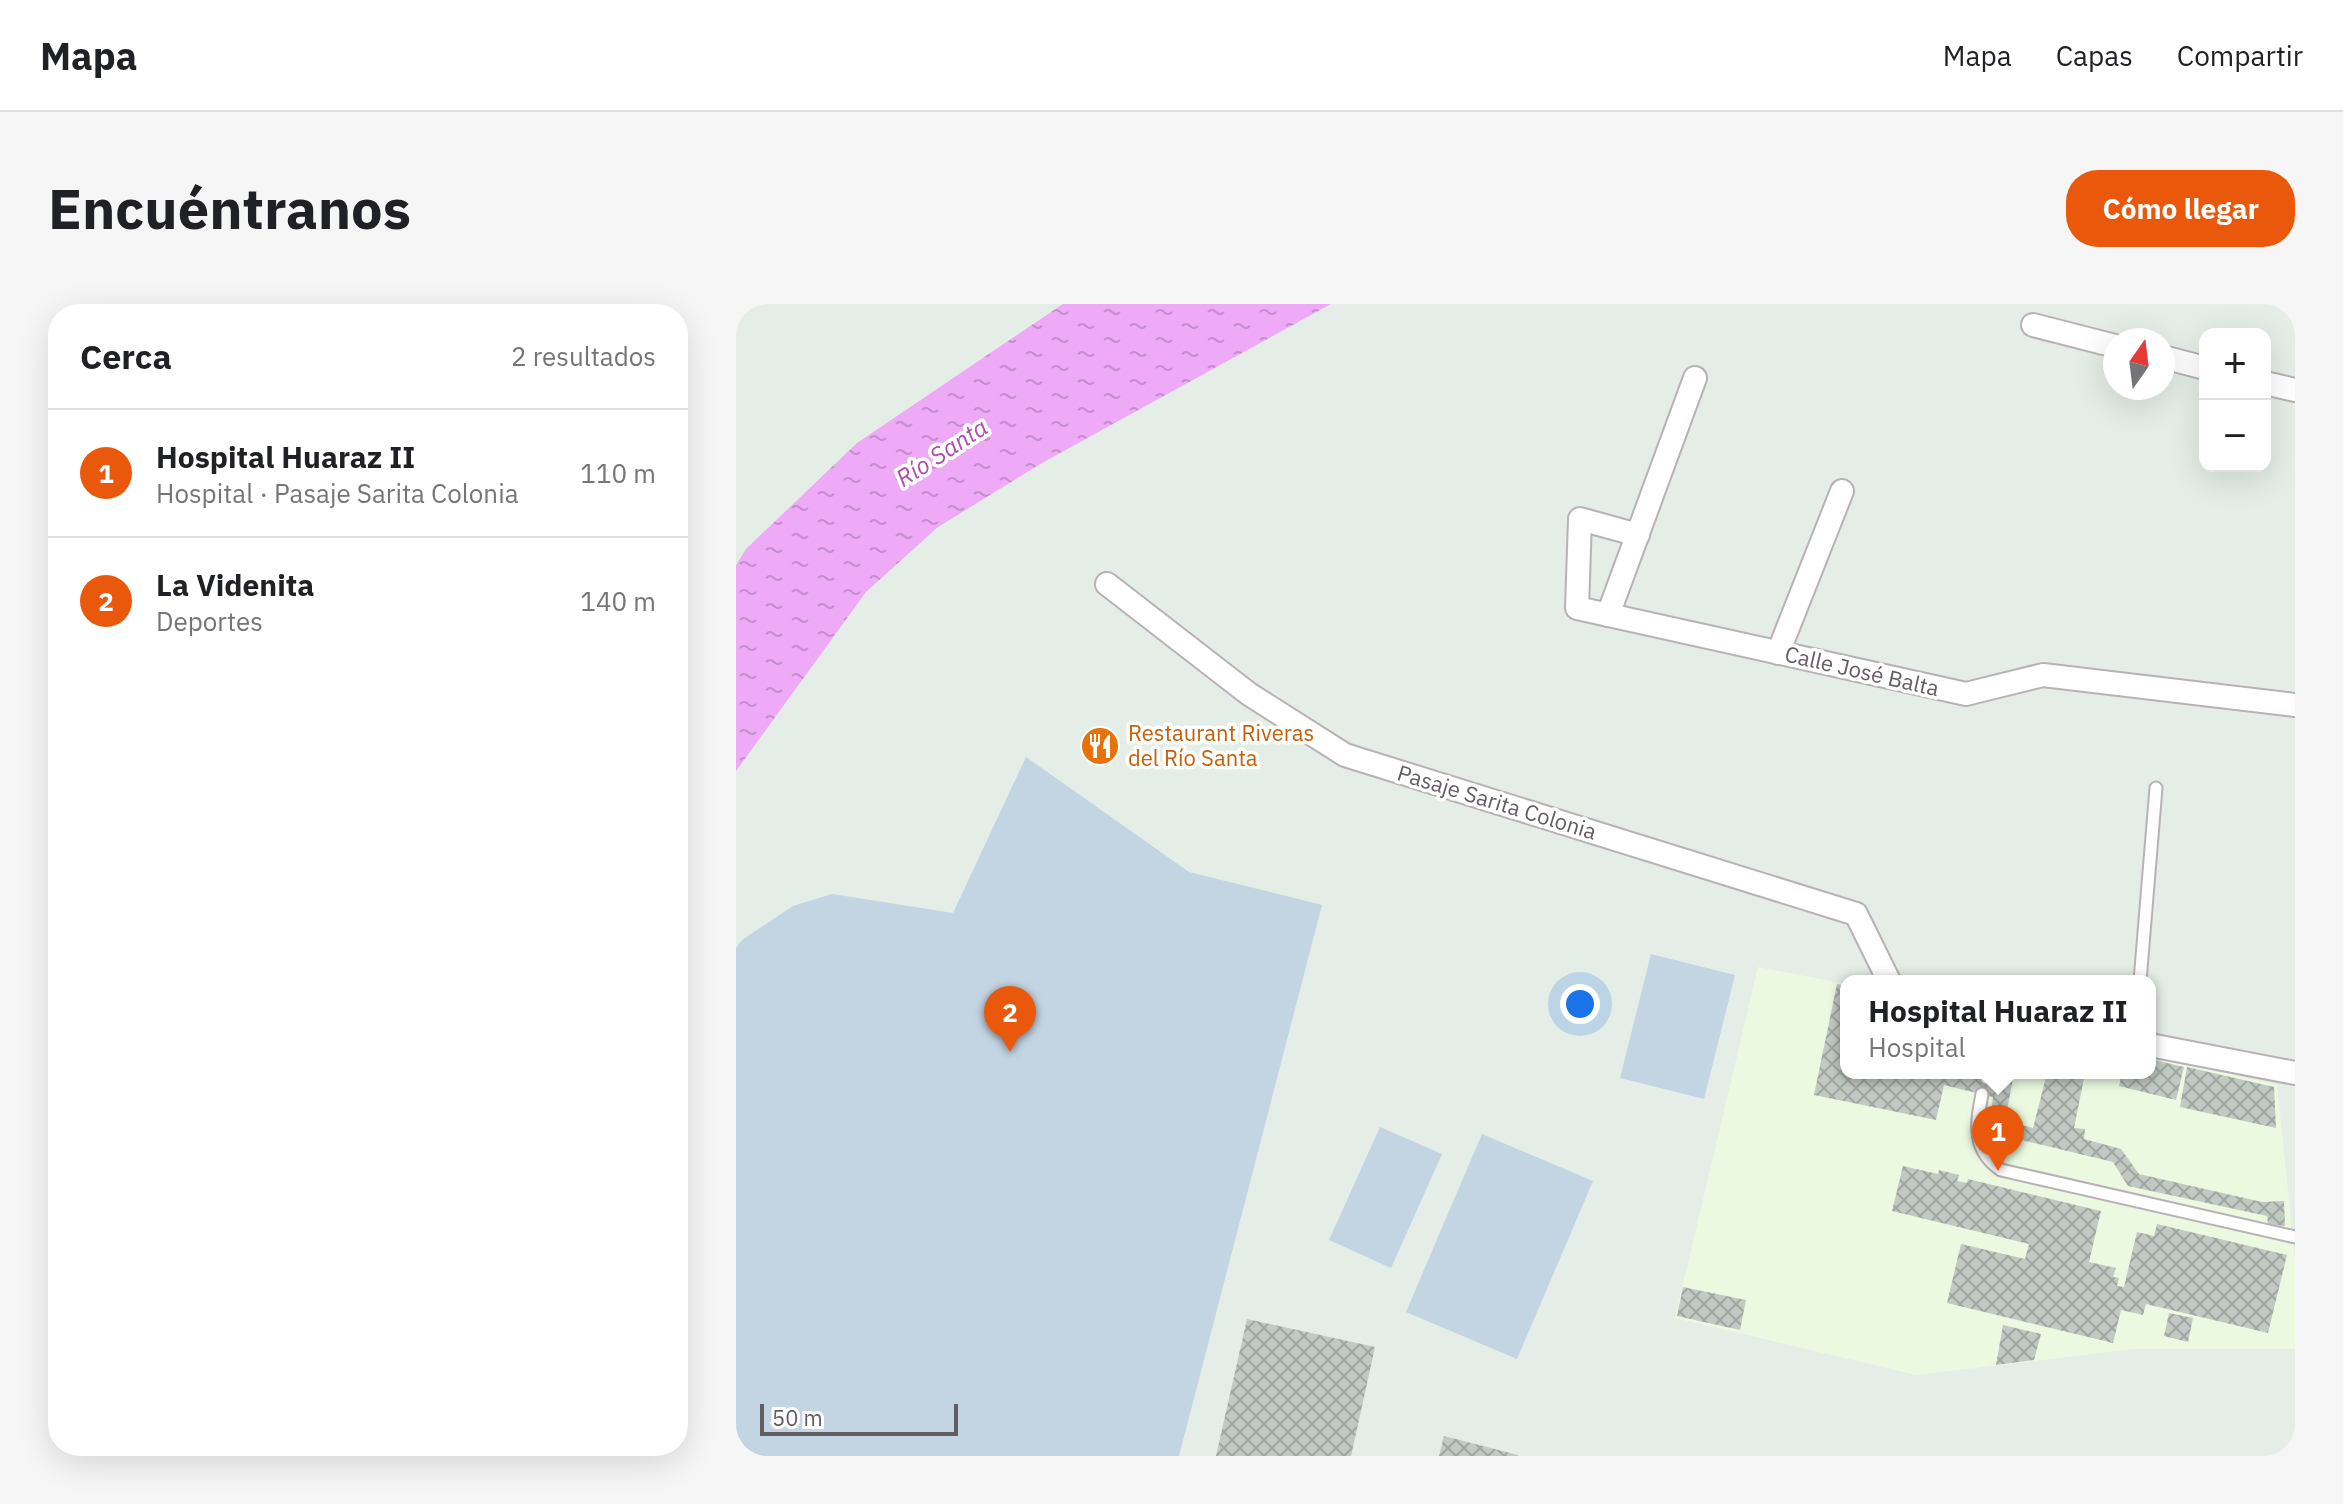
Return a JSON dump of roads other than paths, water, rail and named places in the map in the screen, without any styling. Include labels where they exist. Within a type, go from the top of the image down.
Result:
[{"type":"street","points":[[2033,325],[2103,343]]},
{"type":"street","points":[[2175,360],[2199,366]]},
{"type":"street","points":[[1608,615],[1695,378]]},
{"type":"street","points":[[2271,384],[2295,390]]},
{"type":"street","points":[[1778,653],[1842,491]]},
{"type":"street","name":"Calle José Balta","points":[[1638,535],[1580,519],[1577,608],[1966,694],[2043,675],[2295,705]]},
{"type":"street","name":"Pasaje Sarita Colonia","points":[[1107,584],[1249,694],[1345,755],[1856,914],[1886,975]]},
{"type":"street","points":[[2156,1046],[2295,1073]]},
{"type":"lane","points":[[2140,975],[2156,788]]},
{"type":"lane","points":[[1982,1094],[1976,1124],[1979,1144],[2001,1170],[2295,1237]]},
{"type":"water","name":"Río Santa","points":[[1063,304],[1331,304],[1042,463],[938,527],[866,592],[736,771],[736,565],[746,549],[857,443]]},
{"type":"place","name":"Restaurant Riveras del Río Santa","points":[[1100,746]]},
{"type":"place","name":"La Videnita","points":[[1010,1052]]},
{"type":"place","name":"Hospital Huaraz II","points":[[1998,1171]]}]
